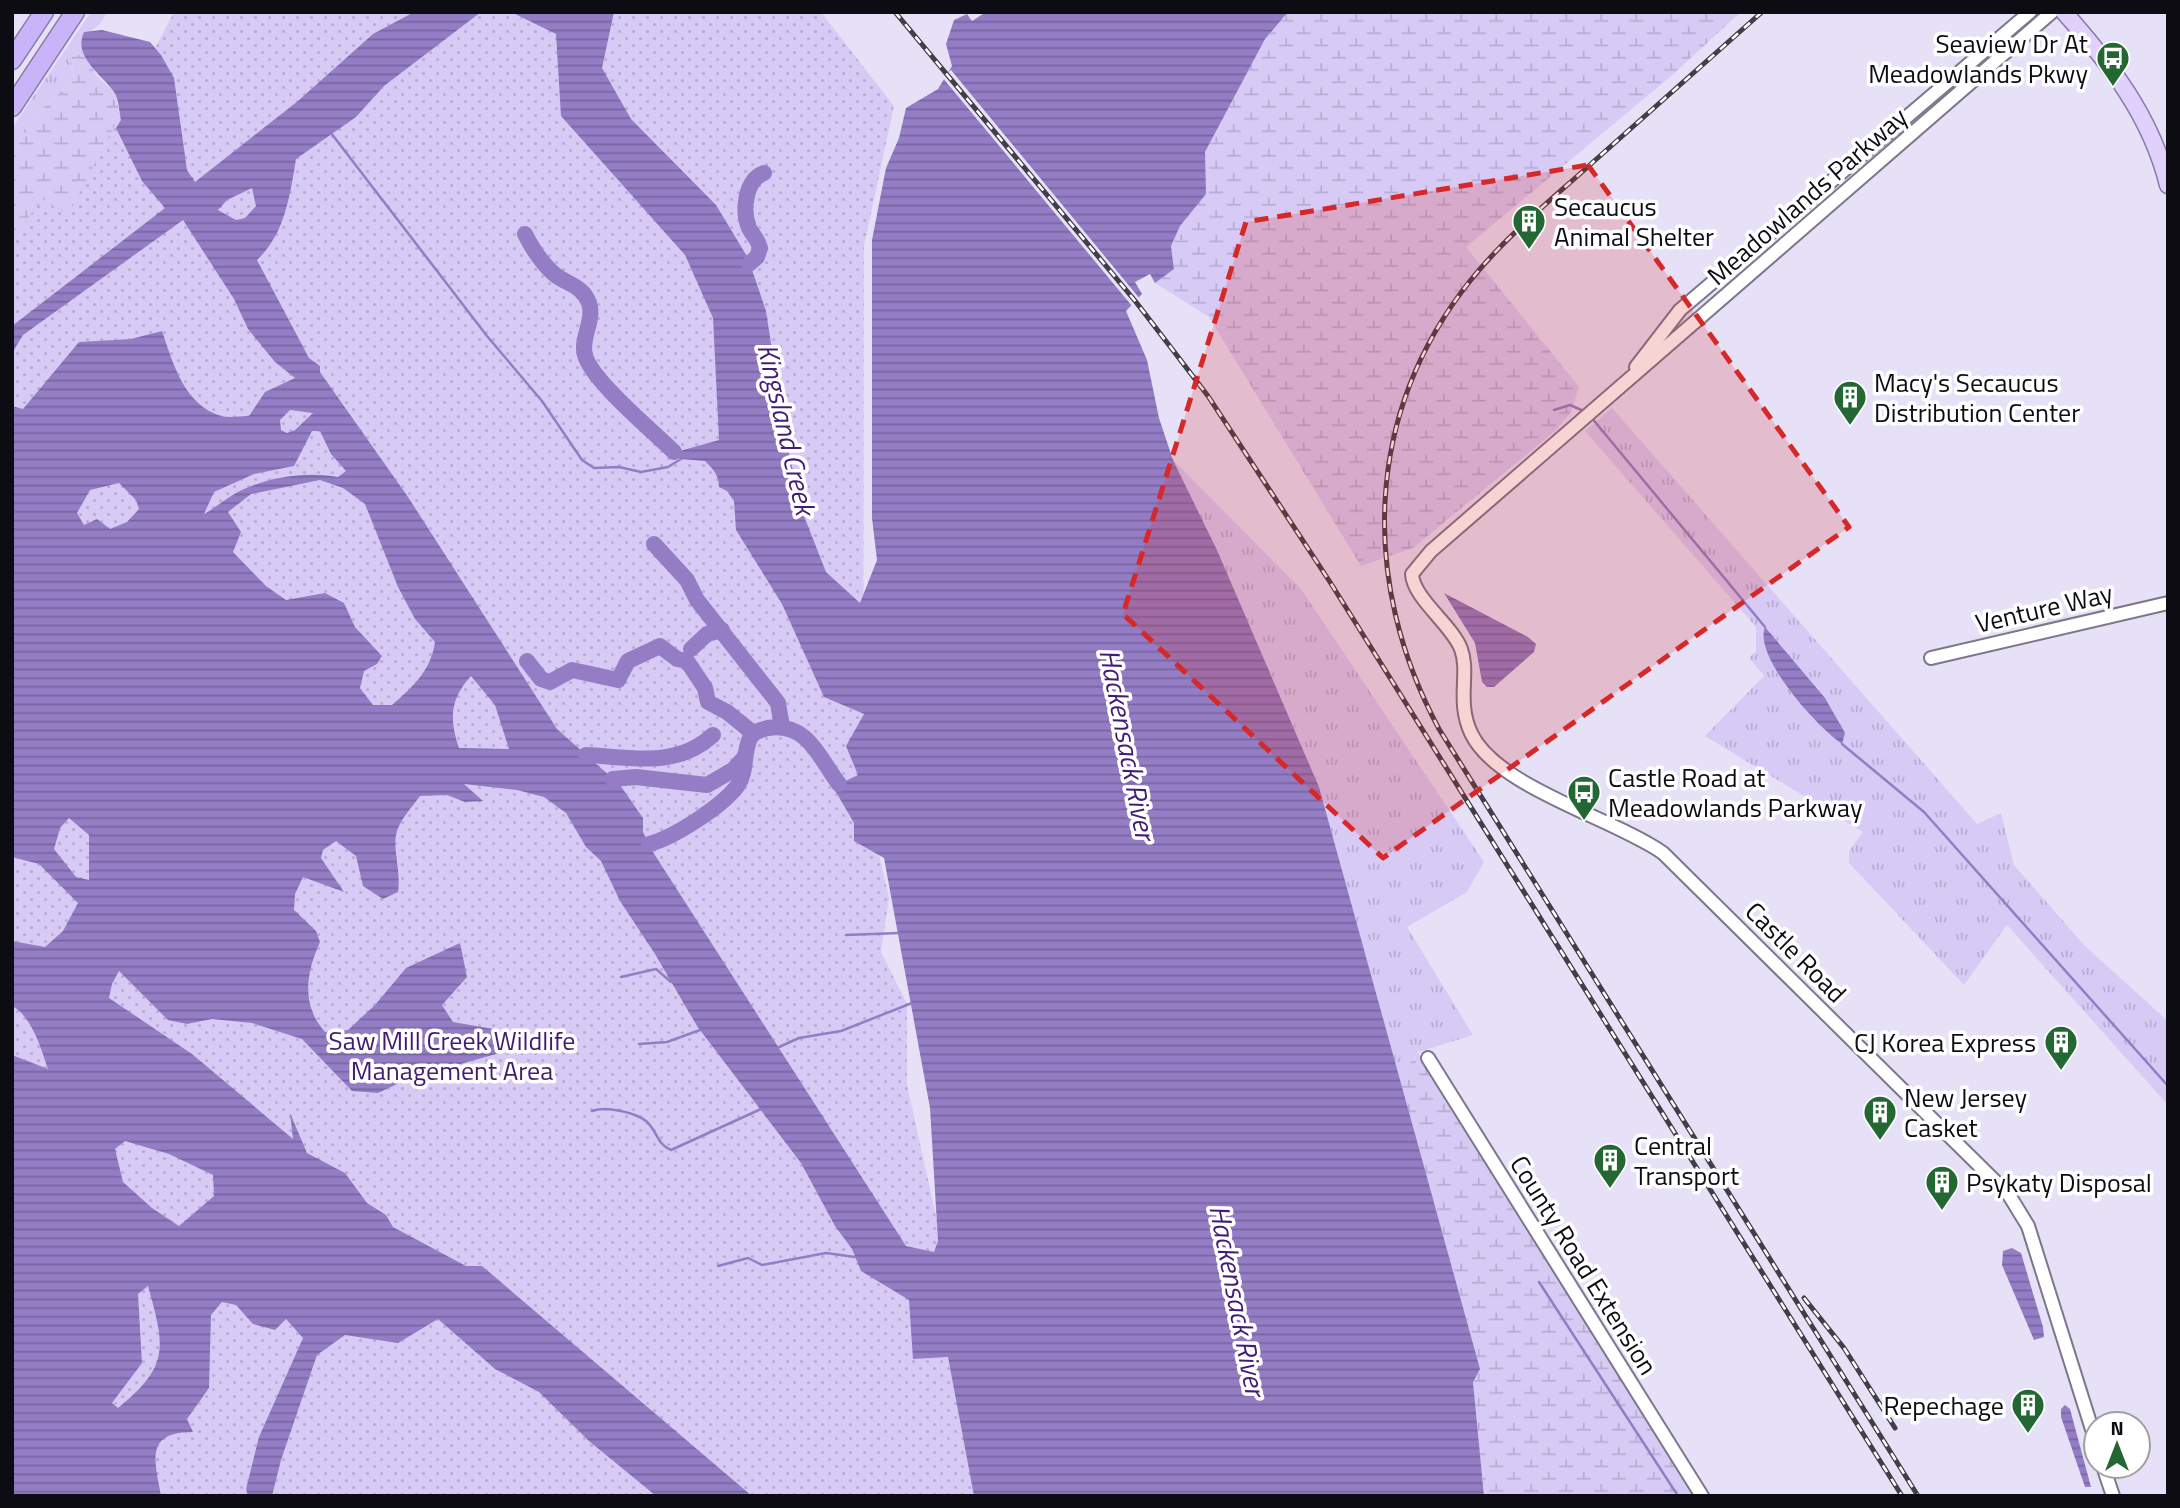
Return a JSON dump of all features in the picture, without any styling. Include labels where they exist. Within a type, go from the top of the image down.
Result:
[{"type":"highway","points":[[12,61],[44,12]]},
{"type":"highway","points":[[12,107],[75,12]]},
{"type":"main road","points":[[2064,12],[2103,56],[2133,99],[2156,146],[2168,185]]},
{"type":"street","name":"Meadowlands Parkway","points":[[1623,386],[1681,310],[2030,12]]},
{"type":"street","name":"Meadowlands Parkway","points":[[1549,794],[1488,759],[1472,735],[1461,695],[1461,650],[1417,589],[1412,574],[1431,551],[2053,12]]},
{"type":"street","name":"Venture Way","points":[[1931,658],[2168,603]]},
{"type":"street","name":"Castle Road","points":[[1549,794],[1640,839],[1662,853],[2009,1195],[2028,1226],[2086,1410]]},
{"type":"street","name":"County Road Extension","points":[[1428,1058],[1702,1496]]},
{"type":"highlighted area","points":[[1588,165],[1849,527],[1383,858],[1123,614],[1246,222]]},
{"type":"green space","points":[[91,12],[107,12],[100,24],[81,39],[84,54],[71,58],[74,80],[44,107],[12,152],[12,128]]},
{"type":"green space","name":"Saw Mill Creek Wildlife Management Area","points":[[174,12],[821,12],[894,106],[864,246],[863,786],[889,898],[881,952],[907,1004],[907,1085],[998,1496],[12,1496],[12,240],[42,199],[68,215]]},
{"type":"green space","points":[[1288,12],[1741,12],[1670,77],[1466,247],[1579,387],[1571,412],[1556,430],[1413,548],[1361,566],[1209,317],[1155,283],[1174,269],[1171,246],[1180,226],[1205,194],[1205,152],[1265,39]]},
{"type":"green space","points":[[84,54],[97,76],[115,93],[121,120],[12,326],[12,152],[44,107],[74,80],[71,57]]},
{"type":"green space","points":[[1612,408],[1977,824],[2001,813],[2014,865],[2085,946],[2168,1021],[2168,1105],[2007,925],[1964,985],[1849,863],[1849,851],[1863,832],[1705,736],[1764,676],[1749,658],[1756,651],[1756,627],[1585,431]]},
{"type":"green space","points":[[1173,460],[1301,589],[1484,862],[1467,892],[1407,927],[1473,1035],[1418,1052],[1399,1078],[1319,787],[1217,550]]},
{"type":"green space","points":[[1418,1052],[1694,1496],[1484,1496],[1473,1382],[1399,1078]]},
{"type":"water","name":"Hackensack River","points":[[414,12],[481,12],[384,86],[356,117],[296,159],[280,226],[257,260],[309,358],[320,366],[320,372],[408,497],[557,729],[620,785],[643,818],[643,832],[651,849],[906,1246],[934,1252],[938,1241],[930,1108],[884,858],[854,841],[854,823],[833,787],[858,775],[846,746],[864,714],[824,697],[782,604],[736,530],[734,501],[727,491],[719,487],[713,470],[705,461],[681,459],[669,454],[719,440],[713,318],[685,255],[561,116],[556,34],[511,12],[614,12],[602,68],[631,119],[716,205],[748,258],[766,311],[785,435],[802,511],[826,572],[860,603],[877,560],[872,518],[872,240],[886,168],[899,138],[906,108],[938,89],[952,66],[946,44],[954,20],[967,14],[972,21],[986,12],[1288,12],[1265,39],[1205,152],[1206,194],[1180,226],[1171,246],[1174,269],[1155,283],[1150,274],[1135,282],[1142,294],[1126,311],[1147,360],[1159,418],[1173,460],[1217,550],[1319,787],[1480,1369],[1473,1382],[1484,1496],[974,1496],[948,1357],[913,1359],[909,1300],[861,1271],[852,1249],[835,1226],[801,1163],[697,1026],[620,901],[601,861],[586,847],[566,813],[544,797],[517,790],[464,784],[483,801],[465,802],[447,795],[420,796],[402,820],[395,841],[398,892],[383,899],[363,886],[356,856],[336,841],[323,850],[321,858],[344,892],[303,877],[295,894],[294,910],[316,931],[320,942],[308,988],[312,1011],[325,1032],[348,1030],[375,1005],[406,968],[460,943],[467,977],[442,1005],[453,1022],[499,1030],[503,1052],[408,1079],[378,1093],[352,1091],[302,1039],[252,1023],[212,1019],[187,1024],[168,1020],[119,971],[109,998],[192,1054],[293,1139],[290,1113],[307,1153],[345,1173],[367,1203],[386,1215],[393,1227],[466,1266],[482,1266],[752,1496],[656,1496],[589,1441],[539,1392],[495,1369],[438,1319],[398,1343],[345,1335],[317,1355],[281,1460],[272,1496],[248,1496],[246,1489],[259,1437],[303,1338],[286,1319],[275,1330],[253,1324],[236,1305],[222,1302],[211,1315],[209,1388],[187,1419],[193,1432],[166,1437],[156,1451],[161,1496],[12,1496],[12,1055],[48,1069],[30,1025],[12,1006],[12,941],[45,947],[63,931],[78,903],[39,864],[12,857],[12,406],[23,409],[79,342],[131,339],[162,331],[176,369],[189,393],[208,411],[221,416],[249,416],[265,392],[295,378],[275,362],[248,329],[234,299],[183,220],[23,335],[14,350],[12,326],[165,208],[142,181],[116,128],[121,120],[116,95],[86,58],[81,41],[84,32],[102,30],[150,42],[161,55],[174,78],[187,170],[195,182],[298,101],[373,34]],"holes":[[[252,188],[256,206],[245,218],[236,220],[218,210],[227,200]],[[290,410],[313,413],[295,430],[287,433],[281,430],[280,420]],[[312,431],[320,431],[331,454],[346,471],[338,477],[299,475],[260,483],[236,493],[204,514],[214,492],[254,474],[294,466]],[[320,480],[343,488],[365,504],[398,587],[415,619],[435,642],[430,661],[414,684],[392,705],[373,705],[360,688],[364,671],[377,664],[382,656],[355,627],[344,603],[325,593],[286,600],[266,586],[233,552],[241,532],[228,512],[251,494]],[[119,483],[136,500],[139,509],[127,522],[110,529],[97,519],[84,525],[77,513],[90,490]],[[471,676],[495,705],[509,749],[459,748],[453,719],[459,693]],[[69,818],[89,835],[89,880],[76,877],[54,849],[60,828]],[[125,1141],[169,1154],[213,1175],[214,1196],[179,1226],[152,1208],[123,1182],[115,1149]],[[148,1286],[158,1325],[159,1354],[155,1367],[135,1393],[118,1408],[112,1403],[142,1363],[138,1294]]]},
{"type":"water","points":[[1444,593],[1528,637],[1536,644],[1534,652],[1494,687],[1487,687],[1482,682],[1475,643]]},
{"type":"water","points":[[1765,627],[1825,698],[1845,733],[1842,744],[1804,708],[1778,673],[1764,640]]},
{"type":"water","points":[[2012,1248],[2021,1253],[2043,1327],[2044,1337],[2034,1340],[2002,1265],[2003,1251]]},
{"type":"water","points":[[2065,1405],[2070,1409],[2082,1454],[2082,1478],[2061,1417],[2061,1409]]},
{"type":"water","points":[[2083,1480],[2089,1480],[2091,1487],[2085,1487]]},
{"type":"pier","points":[[951,70],[1140,299],[1132,306],[942,77]]},
{"type":"waterway","points":[[331,133],[487,336],[542,401],[582,460],[594,468],[619,467],[641,472],[668,467],[681,459]]},
{"type":"waterway","points":[[749,264],[757,257],[760,248],[747,221],[747,197],[753,182],[764,173]]},
{"type":"waterway","points":[[525,234],[549,269],[578,288],[586,297],[590,316],[584,349],[598,378],[674,452]]},
{"type":"waterway","points":[[1554,410],[1570,405],[1586,412]]},
{"type":"waterway","points":[[1591,417],[1765,627]]},
{"type":"waterway","points":[[654,544],[687,580],[697,600],[778,703],[782,727]]},
{"type":"waterway","points":[[691,649],[707,634],[722,630]]},
{"type":"waterway","points":[[527,661],[541,679],[550,682],[572,670],[618,680],[628,661],[660,646],[677,659],[687,661],[705,688],[708,702],[727,712],[753,733]]},
{"type":"waterway","points":[[649,844],[697,820],[731,793],[741,780],[750,738],[760,730],[782,728],[803,736],[839,784]]},
{"type":"waterway","points":[[586,755],[636,759],[668,757],[699,746],[713,735]]},
{"type":"waterway","points":[[1842,744],[1924,812],[2168,1086]]},
{"type":"waterway","points":[[613,779],[636,777],[707,785],[733,770],[744,758]]},
{"type":"waterway","points":[[846,935],[899,933]]},
{"type":"waterway","points":[[621,977],[656,969],[671,982]]},
{"type":"waterway","points":[[779,1047],[799,1038],[841,1031],[912,1003]]},
{"type":"waterway","points":[[639,1044],[667,1042],[700,1030]]},
{"type":"waterway","points":[[592,1111],[612,1110],[641,1118],[650,1125],[663,1145],[671,1150],[761,1109]]},
{"type":"waterway","points":[[718,1266],[748,1258],[762,1265],[826,1253],[855,1257]]},
{"type":"waterway","points":[[1539,1282],[1678,1496]]},
{"type":"railway","points":[[895,12],[1136,302],[1208,396],[1330,582],[1902,1496]]},
{"type":"railway","points":[[1762,12],[1528,220],[1470,281],[1435,332],[1409,386],[1393,442],[1385,500],[1386,558],[1396,616],[1413,673],[1439,729],[1918,1496]]},
{"type":"railway","points":[[1804,1298],[1844,1348],[1895,1428]]},
{"type":"place","name":"Seaview Dr At Meadowlands Pkwy","points":[[2113,88]]},
{"type":"place","name":"Secaucus Animal Shelter","points":[[1529,251]]},
{"type":"place","name":"Macy's Secaucus Distribution Center","points":[[1850,427]]},
{"type":"place","name":"Castle Road at Meadowlands Parkway","points":[[1584,822]]},
{"type":"place","name":"CJ Korea Express","points":[[2061,1072]]},
{"type":"place","name":"New Jersey Casket","points":[[1880,1142]]},
{"type":"place","name":"Central Transport","points":[[1610,1190]]},
{"type":"place","name":"Psykaty Disposal","points":[[1942,1212]]},
{"type":"place","name":"Repechage","points":[[2028,1435]]},
{"type":"water label","name":"Kingsland Creek","points":[[787,429]]}]
